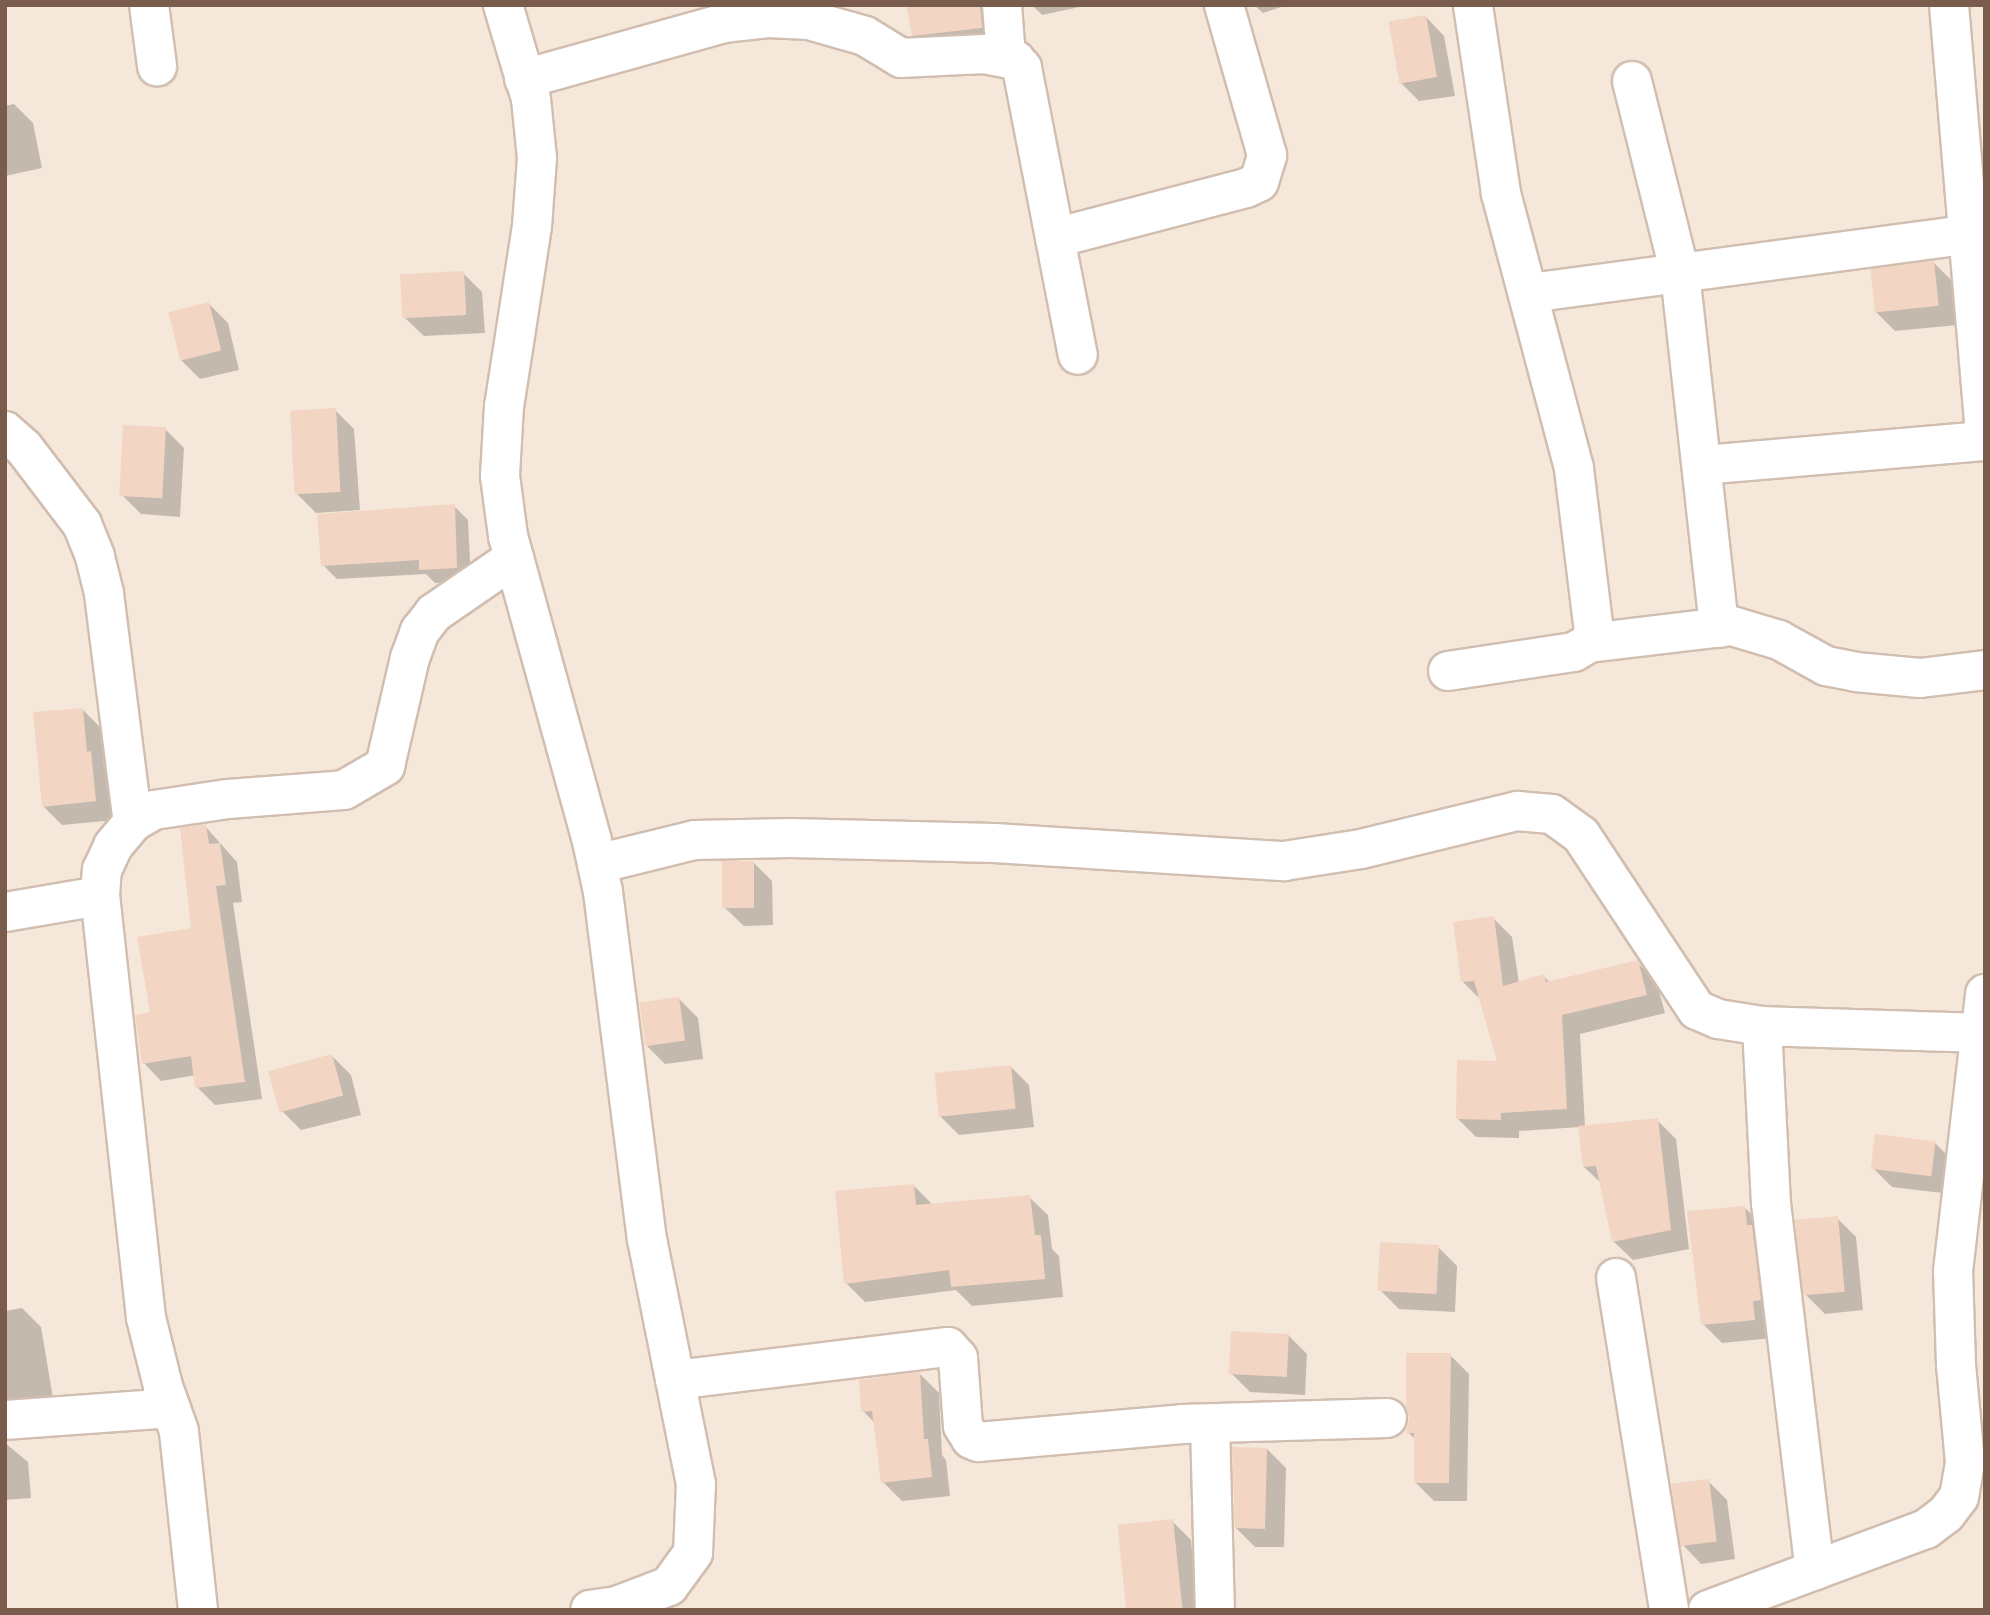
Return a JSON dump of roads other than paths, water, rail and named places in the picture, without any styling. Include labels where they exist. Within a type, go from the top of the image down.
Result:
[{"type":"street","points":[[149,5],[157,66]]},
{"type":"street","points":[[503,5],[531,99],[537,158],[532,226],[504,406],[500,476],[508,536],[597,864],[647,1239],[696,1483],[693,1553],[668,1586],[617,1606],[590,1610]]},
{"type":"street","points":[[1002,5],[1006,57]]},
{"type":"street","points":[[1055,237],[1246,188],[1259,182],[1266,155],[1224,5]]},
{"type":"street","points":[[1474,5],[1501,193],[1530,293],[1574,468],[1594,632],[1589,643]]},
{"type":"street","points":[[1703,465],[1985,438],[1976,233],[1949,5]]},
{"type":"street","points":[[524,79],[725,23],[768,18],[808,20],[865,36],[901,58],[984,54],[1006,57],[1022,68],[1078,355]]},
{"type":"street","points":[[1632,81],[1680,273],[1719,628]]},
{"type":"street","points":[[1530,293],[1976,233]]},
{"type":"street","points":[[5,431],[24,448],[82,524],[95,556],[104,594],[133,822]]},
{"type":"street","points":[[198,1610],[179,1431],[146,1318],[100,896],[102,870],[113,846],[133,822],[154,810],[228,799],[344,789],[385,766],[410,658],[420,631],[434,613],[514,558]]},
{"type":"street","points":[[1448,671],[1574,652],[1589,643],[1719,628],[1749,629],[1779,640],[1826,666],[1856,672],[1920,678],[1985,670]]},
{"type":"street","points":[[597,864],[695,840],[790,838],[993,843],[1284,861],[1361,849],[1517,811],[1552,814],[1581,835],[1698,1010],[1718,1019],[1762,1026],[1980,1033]]},
{"type":"street","points":[[5,912],[100,896]]},
{"type":"street","points":[[1708,1610],[1926,1529],[1972,1498],[1965,1462],[1956,1365],[1953,1271],[1985,994]]},
{"type":"street","points":[[1762,1026],[1771,1203],[1815,1570]]},
{"type":"street","points":[[1616,1279],[1669,1610]]},
{"type":"street","points":[[675,1380],[948,1347],[958,1358],[963,1426],[971,1439],[978,1442],[1210,1423],[1387,1418]]},
{"type":"street","points":[[5,1420],[171,1409]]},
{"type":"street","points":[[1210,1423],[1215,1610]]}]
